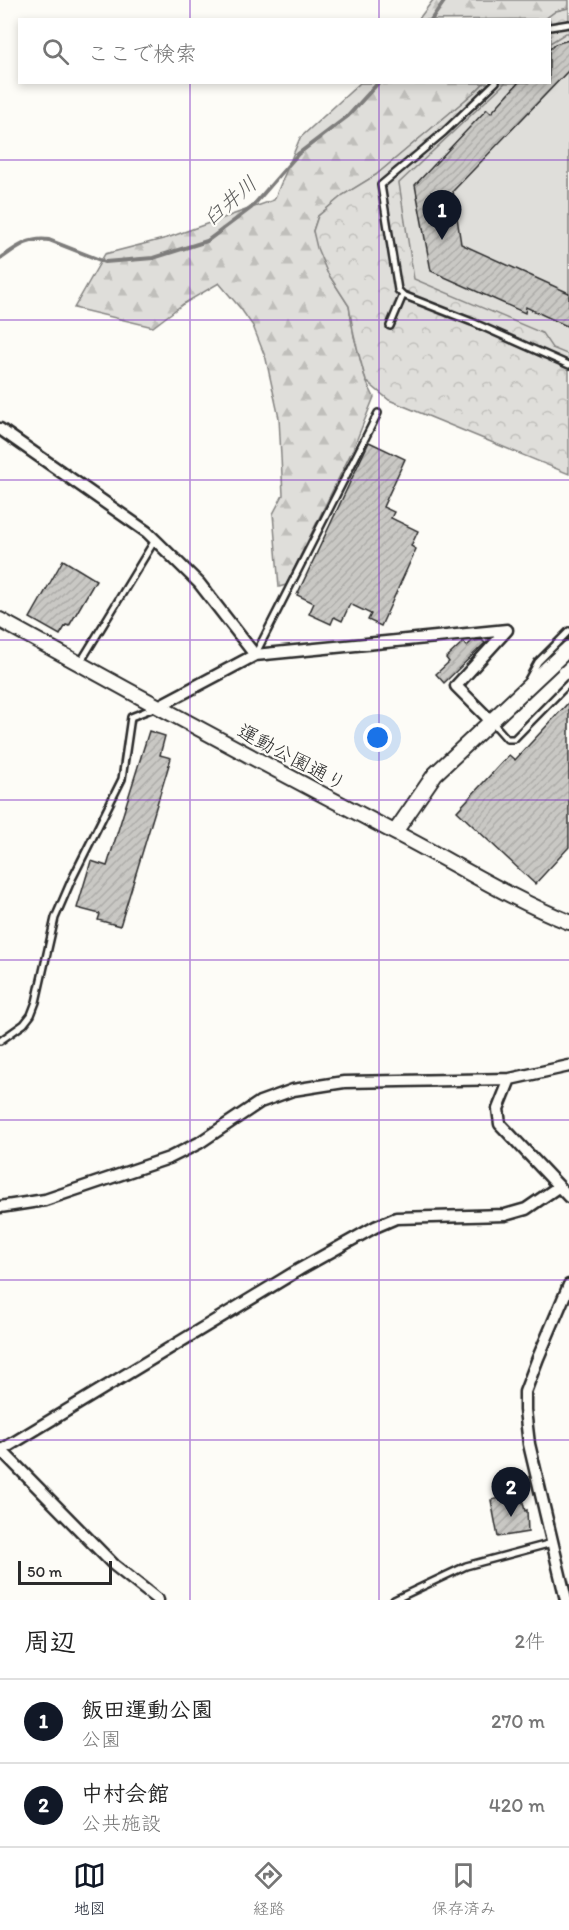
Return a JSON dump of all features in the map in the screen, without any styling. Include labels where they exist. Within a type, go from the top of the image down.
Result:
[{"type":"street","points":[[0,429],[156,539],[199,583],[255,655]]},
{"type":"street","name":"運動公園通り","points":[[0,620],[157,707],[395,832],[507,894],[569,922]]},
{"type":"street","points":[[157,707],[255,655],[507,630],[456,686],[492,722]]},
{"type":"street","points":[[395,832],[435,774],[569,648]]},
{"type":"street","points":[[0,1207],[45,1200],[169,1158],[199,1143],[260,1102],[292,1090],[344,1083],[510,1079],[569,1066]]},
{"type":"street","points":[[510,1079],[498,1110],[500,1124],[569,1197]]},
{"type":"street","points":[[158,1600],[114,1565],[0,1450],[300,1269],[375,1227],[396,1218],[505,1215],[526,1209],[558,1187]]},
{"type":"street","points":[[566,1600],[529,1444],[525,1392],[569,1285]]},
{"type":"lane","points":[[551,27],[569,24]]},
{"type":"lane","points":[[494,84],[444,132],[381,185],[398,290],[403,295],[472,322],[569,365]]},
{"type":"lane","points":[[390,326],[403,295]]},
{"type":"lane","points":[[255,655],[378,413]]},
{"type":"lane","points":[[79,664],[156,539]]},
{"type":"lane","points":[[519,697],[538,662],[569,631]]},
{"type":"lane","points":[[492,722],[507,739],[514,739],[569,683]]},
{"type":"lane","points":[[0,1041],[24,1024],[31,1016],[55,918],[122,779],[131,717],[157,707]]},
{"type":"lane","points":[[394,1600],[466,1566],[552,1543]]},
{"type":"green space","points":[[433,0],[569,0],[569,8],[556,11],[546,18],[420,18]]},
{"type":"green space","points":[[569,8],[569,474],[389,400],[366,381],[349,306],[327,272],[313,231],[318,216],[343,195],[376,175],[483,84],[551,84],[551,18],[546,18],[556,11]]},
{"type":"green space","points":[[569,33],[569,355],[552,348],[542,333],[414,279],[399,183],[504,84],[551,84],[551,42]]},
{"type":"green space","points":[[359,84],[483,84],[376,175],[343,195],[318,216],[313,231],[327,272],[349,306],[366,381],[374,397],[353,449],[286,585],[279,587],[273,514],[283,495],[279,418],[266,359],[253,326],[241,309],[219,283],[183,304],[153,327],[74,308],[105,254],[167,238],[274,200],[300,138]]},
{"type":"building","points":[[569,40],[569,70],[453,191],[461,244],[569,293],[569,327],[526,307],[525,313],[431,271],[415,185],[487,109],[491,113],[517,84],[551,84],[551,48],[555,44]]},
{"type":"building","points":[[369,442],[405,459],[383,507],[394,512],[391,518],[418,531],[411,546],[416,549],[381,626],[368,620],[371,614],[350,604],[342,621],[334,617],[331,624],[309,614],[314,603],[297,595]]},
{"type":"building","points":[[63,560],[96,580],[69,626],[66,625],[60,635],[30,618]]},
{"type":"building","points":[[482,640],[485,643],[444,683],[436,674],[449,662],[446,658],[463,642],[467,646],[472,641]]},
{"type":"building","points":[[569,702],[569,847],[535,884],[457,811],[509,755],[515,760]]},
{"type":"building","points":[[149,731],[165,736],[160,755],[171,758],[120,926],[98,920],[100,914],[77,908],[91,861],[107,866]]},
{"type":"building","points":[[521,1494],[525,1511],[527,1510],[528,1532],[498,1537],[491,1500]]},
{"type":"waterway","name":"臼井川","points":[[432,18],[445,0]]},
{"type":"waterway","name":"臼井川","points":[[0,259],[23,244],[35,240],[49,240],[105,262],[153,258],[207,241],[251,208],[298,154],[348,116],[377,84]]},
{"type":"place","name":"飯田運動公園","points":[[442,240]]},
{"type":"place","name":"中村会館","points":[[511,1517]]}]
